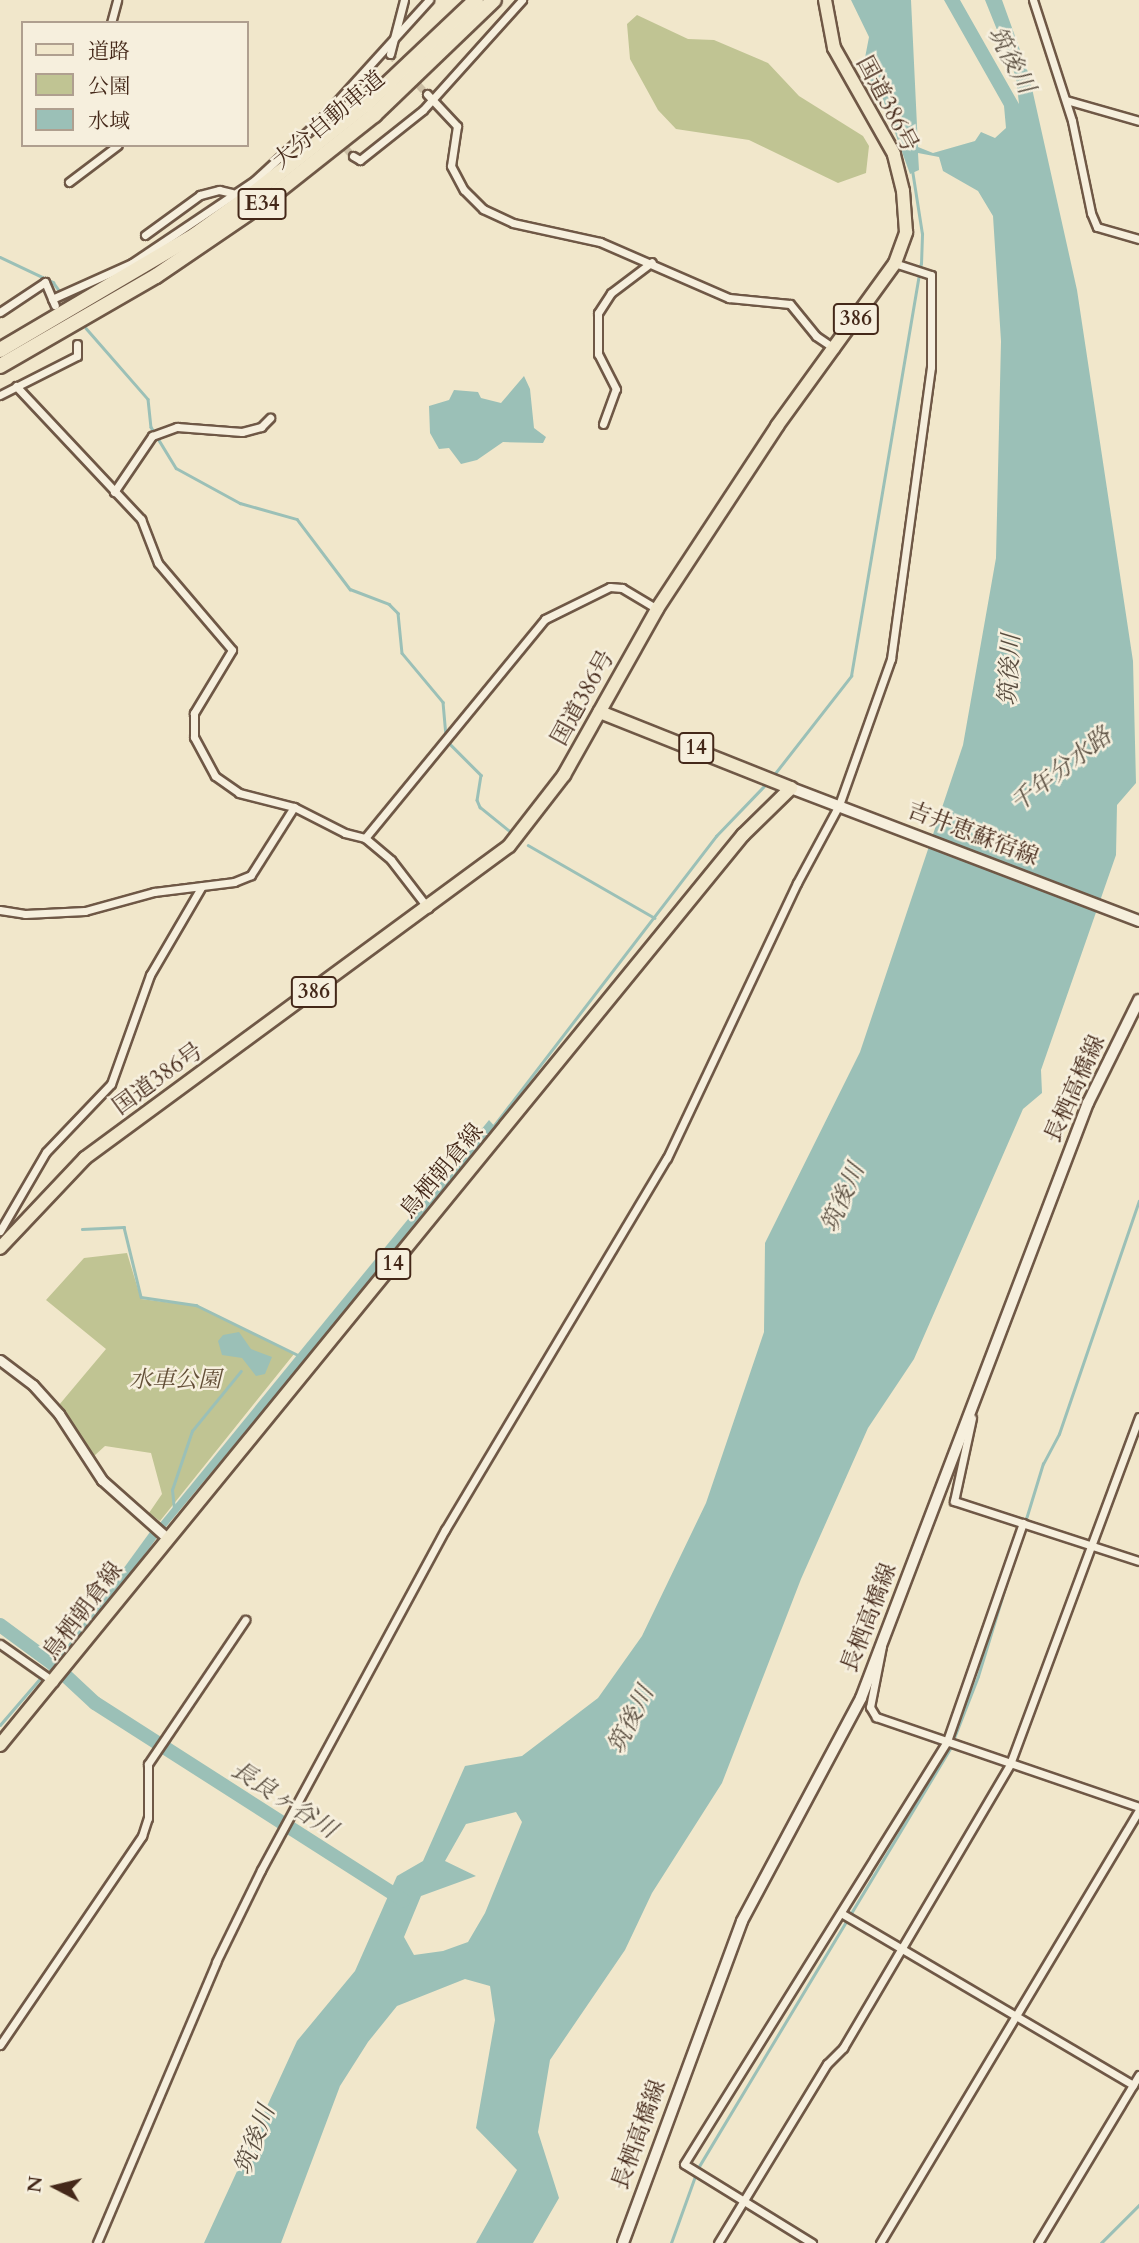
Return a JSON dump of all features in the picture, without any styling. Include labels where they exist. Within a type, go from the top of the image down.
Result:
[{"type":"highway","name":"大分自動車道","points":[[0,350],[195,235],[254,192],[365,105],[476,0]]},
{"type":"highway","name":"大分自動車道","points":[[0,366],[97,313],[214,238],[318,161],[424,70],[494,0]]},
{"type":"highway","points":[[0,373],[97,313]]},
{"type":"main road","name":"国道386号","points":[[0,1248],[5,1230],[85,1158],[428,908],[509,846],[530,824],[600,712],[657,609],[777,426],[895,263],[906,232],[904,191],[894,154],[834,48],[825,0]]},
{"type":"main road","name":"14","points":[[600,712],[791,788]]},
{"type":"main road","name":"吉井恵蘇宿線","points":[[791,788],[1139,921]]},
{"type":"main road","name":"鳥栖朝倉線","points":[[0,1745],[53,1681],[164,1536],[743,835],[791,788]]},
{"type":"main road","name":"長栖高橋線","points":[[623,2243],[742,1922],[861,1698],[971,1403],[1088,1103],[1139,1000]]},
{"type":"street","points":[[112,21],[117,0]]},
{"type":"street","points":[[390,54],[400,29],[404,0]]},
{"type":"street","points":[[0,312],[45,282],[55,300],[132,263],[279,160],[321,119],[429,0]]},
{"type":"street","points":[[353,156],[360,160],[374,150],[430,97],[522,0]]},
{"type":"street","points":[[1033,0],[1066,100],[1097,227],[1139,239]]},
{"type":"street","points":[[430,97],[457,126],[450,153],[456,177],[483,209],[513,223],[578,236],[652,262],[729,298],[790,304],[816,336],[835,348]]},
{"type":"street","points":[[1066,100],[1139,121]]},
{"type":"street","points":[[321,119],[328,127]]},
{"type":"street","points":[[69,182],[115,147]]},
{"type":"street","points":[[145,235],[200,195],[219,190],[232,193]]},
{"type":"street","points":[[603,424],[615,389],[597,354],[598,313],[611,293],[652,262]]},
{"type":"street","points":[[97,2243],[216,1962],[261,1870],[445,1530],[667,1158],[797,883],[839,805],[881,695],[898,613],[931,367],[931,275],[912,271],[895,263]]},
{"type":"street","points":[[0,395],[77,356],[77,344]]},
{"type":"street","points":[[16,386],[141,519],[158,564],[232,650],[194,713],[194,737],[205,765],[224,785],[239,793],[294,807],[345,833],[365,838],[391,860],[428,908]]},
{"type":"street","points":[[114,492],[152,436],[177,427],[242,432],[261,427],[270,418]]},
{"type":"street","points":[[365,838],[545,619],[610,587],[622,588],[657,609]]},
{"type":"street","points":[[0,910],[24,914],[85,911],[154,892],[202,886],[251,875],[294,807]]},
{"type":"street","points":[[5,1230],[46,1152],[111,1084],[150,975],[202,886]]},
{"type":"street","points":[[0,1360],[51,1404],[89,1464],[164,1536]]},
{"type":"street","points":[[971,1403],[972,1418],[954,1501],[1139,1561]]},
{"type":"street","points":[[718,2243],[827,2064],[843,2048],[900,1946],[1010,1764],[1139,1417]]},
{"type":"street","points":[[812,2243],[684,2164],[947,1741],[1023,1523]]},
{"type":"street","points":[[0,2045],[142,1836],[148,1818],[148,1764],[245,1620]]},
{"type":"street","points":[[0,1644],[53,1681]]},
{"type":"street","points":[[880,2243],[1020,2016],[1139,1809],[876,1717],[870,1707],[884,1656],[882,1645]]},
{"type":"street","points":[[841,1913],[1020,2016],[1133,2085]]},
{"type":"street","points":[[1038,2243],[1139,2076]]},
{"type":"green space","points":[[637,15],[688,39],[714,40],[768,63],[799,96],[863,136],[869,146],[866,173],[838,183],[749,140],[676,129],[658,110],[630,59],[627,24]]},
{"type":"green space","name":"水車公園","points":[[127,1253],[141,1299],[196,1306],[294,1354],[160,1521],[149,1513],[162,1494],[151,1453],[105,1446],[94,1456],[59,1405],[106,1349],[46,1300],[84,1258]]},
{"type":"water","points":[[851,0],[911,0],[918,147],[933,153],[975,141],[981,132],[995,138],[1006,128],[1004,106],[944,0],[960,0],[1019,104],[1016,77],[985,0],[1002,0],[1029,75],[1077,290],[1133,661],[1136,783],[1117,805],[1116,855],[1041,1070],[1042,1093],[1023,1109],[914,1359],[868,1428],[801,1579],[722,1783],[652,1893],[625,1950],[550,2060],[538,2132],[559,2198],[533,2243],[476,2243],[517,2170],[476,2128],[495,2020],[490,1986],[465,1979],[397,2006],[368,2042],[340,2086],[281,2243],[204,2243],[297,2041],[355,1971],[397,1876],[423,1861],[465,1766],[522,1756],[598,1698],[642,1636],[706,1503],[764,1332],[765,1243],[860,1052],[963,745],[996,558],[1001,341],[993,216],[978,191],[943,171],[939,157],[918,153],[919,170],[910,174],[880,91],[872,86],[864,63],[869,37]],"holes":[[[516,1812],[522,1822],[485,1913],[468,1942],[443,1951],[414,1955],[404,1937],[421,1896],[476,1876],[445,1861],[466,1824]]]},
{"type":"water","points":[[524,376],[530,389],[534,428],[546,437],[543,443],[503,442],[477,460],[461,464],[449,448],[439,449],[430,433],[429,406],[449,400],[454,390],[478,392],[481,398],[501,403]]},
{"type":"water","points":[[489,1120],[497,1129],[165,1528],[160,1523]]},
{"type":"water","points":[[239,1332],[251,1349],[272,1357],[265,1374],[256,1376],[242,1358],[222,1355],[218,1341],[223,1335]]},
{"type":"water","points":[[150,1532],[157,1537],[56,1676],[49,1671]]},
{"type":"waterway","points":[[773,776],[851,676],[921,264],[922,234],[912,170]]},
{"type":"waterway","points":[[0,257],[53,282],[68,303]]},
{"type":"waterway","points":[[86,328],[148,399],[151,427],[176,468],[240,503],[297,519],[350,589],[389,604],[398,613],[402,653],[443,702],[446,735]]},
{"type":"waterway","points":[[450,744],[481,775],[477,800],[480,807],[511,832]]},
{"type":"waterway","points":[[492,1128],[716,836],[765,785]]},
{"type":"waterway","points":[[528,845],[655,918]]},
{"type":"waterway","points":[[671,2243],[698,2168],[950,1748],[978,1676],[1043,1464],[1059,1434],[1139,1201]]},
{"type":"waterway","points":[[82,1229],[124,1227],[141,1297],[196,1305],[300,1356]]},
{"type":"waterway","points":[[174,1509],[172,1490],[192,1431],[241,1371]]},
{"type":"waterway","name":"長良ヶ谷川","points":[[0,1625],[53,1664],[95,1703],[403,1900]]},
{"type":"waterway","points":[[0,1725],[43,1675]]},
{"type":"waterway","points":[[1101,2243],[1139,2205]]},
{"type":"tunnel","points":[[390,54],[427,94]]},
{"type":"tunnel","points":[[339,140],[353,156]]},
{"type":"water label","name":"筑後川","points":[[1011,60]]},
{"type":"water label","name":"筑後川","points":[[1010,670]]},
{"type":"water label","name":"千年分水路","points":[[1061,770]]},
{"type":"water label","name":"筑後川","points":[[843,1198]]},
{"type":"water label","name":"筑後川","points":[[631,1720]]},
{"type":"water label","name":"筑後川","points":[[255,2140]]}]
